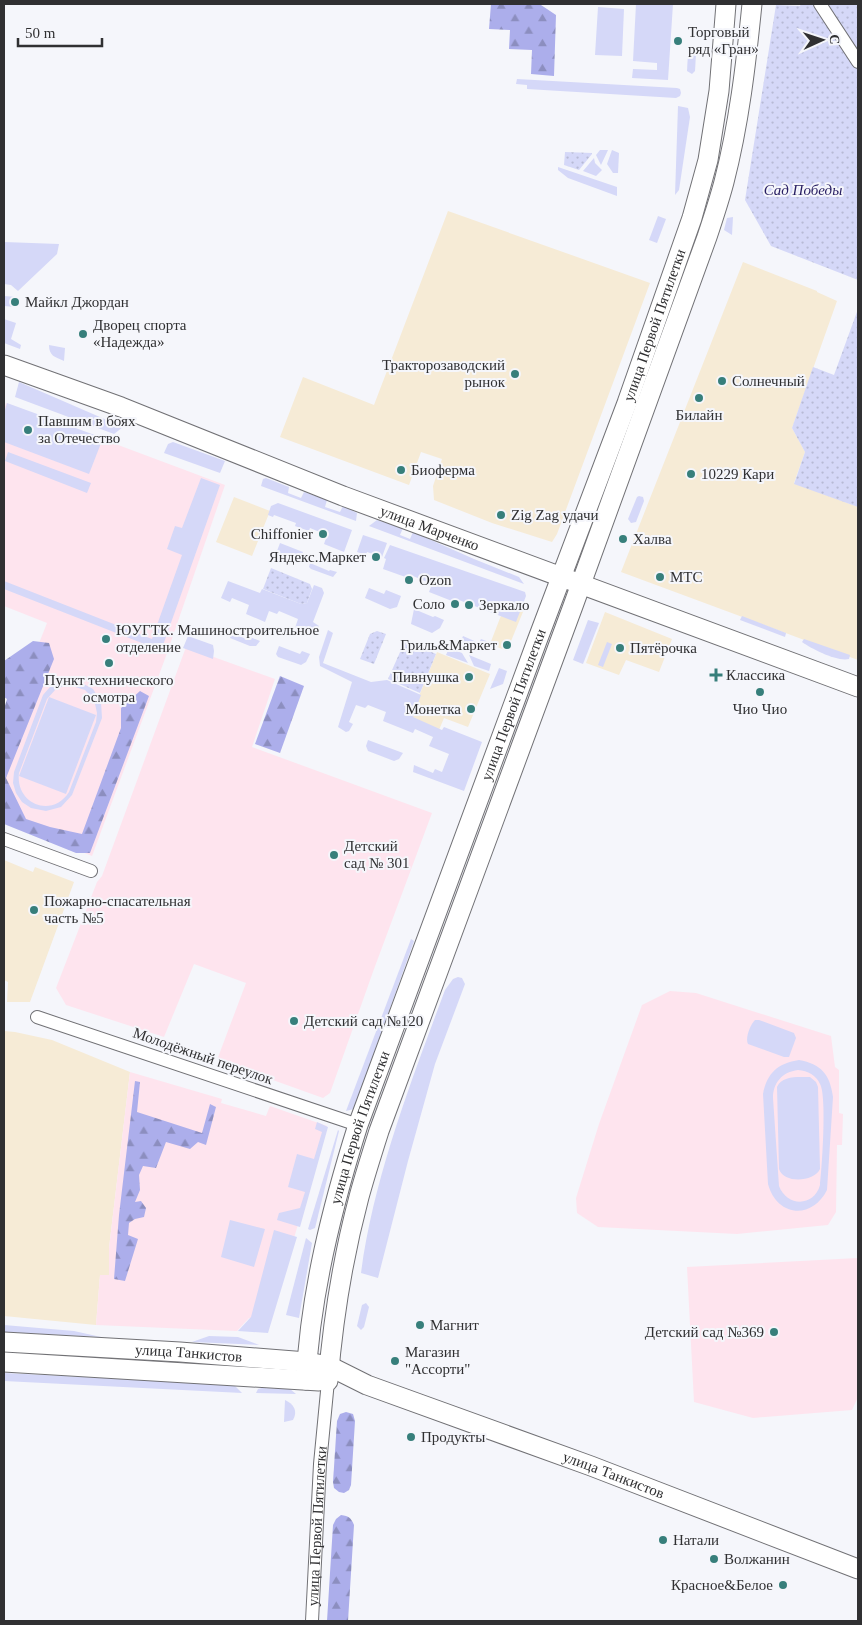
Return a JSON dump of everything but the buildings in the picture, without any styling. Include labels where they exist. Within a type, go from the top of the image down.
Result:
[{"type":"main road","name":"улица Первой Пятилетки","points":[[307,1371],[326,1238],[340,1181],[358,1125],[627,403],[692,218],[708,160],[719,91],[726,4]]},
{"type":"main road","name":"улица Первой Пятилетки","points":[[328,1374],[345,1254],[359,1196],[379,1131],[707,237],[724,183],[744,82],[752,4]]},
{"type":"main road","name":"улица Марченко","points":[[4,365],[121,406],[343,496],[858,687]]},
{"type":"main road","name":"улица Танкистов","points":[[4,1342],[180,1352],[328,1374],[367,1385],[591,1466],[858,1570]]},
{"type":"main road","name":"улица Танкистов","points":[[4,1362],[307,1371]]},
{"type":"street","points":[[820,4],[858,62]]},
{"type":"street","points":[[4,839],[91,871]]},
{"type":"street","name":"Молодёжный переулок","points":[[37,1017],[358,1125]]},
{"type":"street","points":[[307,1371],[325,1402]]},
{"type":"street","name":"улица Первой Пятилетки","points":[[312,1621],[320,1464],[328,1374]]},
{"type":"shaded area","name":"Тракторозаводский рынок","points":[[448,211],[650,283],[557,534],[552,542],[492,523],[434,500],[433,486],[442,459],[421,452],[409,485],[280,437],[303,377],[374,405]]},
{"type":"shaded area","points":[[743,262],[817,291],[837,301],[792,428],[805,452],[794,483],[858,507],[858,660],[621,572]]},
{"type":"shaded area","name":"ЮУГТК. Машиностроительное отделение","points":[[6,403],[225,485],[166,656],[92,856],[4,820],[4,732],[47,623],[4,606],[4,410]]},
{"type":"shaded area","points":[[234,497],[270,511],[252,556],[216,542]]},
{"type":"shaded area","points":[[507,600],[525,607],[507,651],[490,644]]},
{"type":"shaded area","points":[[605,612],[672,639],[659,672],[626,660],[619,675],[586,663]]},
{"type":"shaded area","points":[[186,647],[275,679],[252,747],[432,813],[330,1093],[323,1098],[217,1060],[246,983],[194,964],[164,1037],[66,1005],[56,988],[97,882],[102,876]]},
{"type":"shaded area","points":[[437,652],[490,674],[468,727],[444,718],[439,730],[410,718]]},
{"type":"shaded area","name":"Пожарно-спасательная часть №5","points":[[4,860],[33,872],[35,867],[74,882],[30,1002],[7,1002],[8,982],[4,980]]},
{"type":"shaded area","points":[[670,991],[696,993],[831,1036],[835,1067],[839,1070],[839,1113],[843,1114],[842,1145],[837,1145],[836,1212],[828,1225],[737,1234],[598,1227],[577,1213],[576,1198],[599,1124],[642,1005]]},
{"type":"shaded area","points":[[4,1031],[52,1040],[130,1072],[109,1248],[109,1275],[100,1275],[96,1325],[4,1316]]},
{"type":"shaded area","points":[[130,1072],[222,1099],[221,1103],[266,1116],[270,1106],[327,1126],[269,1323],[249,1318],[237,1331],[96,1325],[100,1275],[109,1275],[109,1248]]},
{"type":"shaded area","name":"Детский сад №369","points":[[858,1258],[858,1397],[852,1410],[753,1418],[694,1402],[687,1267]]},
{"type":"green space","points":[[491,4],[541,5],[556,15],[554,76],[531,74],[532,50],[509,49],[510,30],[489,29]]},
{"type":"green space","points":[[636,4],[673,4],[668,80],[632,78],[633,69],[657,70],[657,63],[633,61]]},
{"type":"green space","name":"Сад Победы","points":[[801,4],[858,4],[858,280],[771,246],[745,200],[776,5],[800,6]]},
{"type":"green space","points":[[598,7],[624,9],[622,56],[595,55]]},
{"type":"green space","points":[[688,53],[696,54],[695,71],[692,74],[687,71]]},
{"type":"green space","points":[[517,79],[677,88],[680,89],[681,93],[676,98],[527,89],[527,85],[516,84]]},
{"type":"green space","points":[[678,106],[688,108],[690,117],[679,190],[675,195]]},
{"type":"green space","points":[[600,150],[608,150],[601,165],[596,155]]},
{"type":"green space","points":[[612,150],[619,153],[618,173],[613,173],[607,164]]},
{"type":"green space","points":[[565,152],[592,154],[579,170],[564,165]]},
{"type":"green space","points":[[594,158],[595,163],[602,170],[596,176],[583,171]]},
{"type":"green space","points":[[558,167],[617,187],[617,196],[568,178],[558,170]]},
{"type":"green space","points":[[658,216],[666,219],[657,243],[649,240]]},
{"type":"green space","points":[[733,217],[732,235],[724,230],[727,218]]},
{"type":"green space","points":[[4,242],[59,244],[57,254],[18,291],[11,285],[4,284]]},
{"type":"green space","points":[[4,296],[17,297],[20,299],[20,305],[15,307],[4,306]]},
{"type":"green space","points":[[858,309],[858,507],[794,484],[805,452],[792,428],[813,367],[834,375]]},
{"type":"green space","points":[[4,319],[16,323],[11,339],[21,345],[20,349],[4,343]]},
{"type":"green space","points":[[49,345],[65,348],[64,361],[51,354]]},
{"type":"green space","points":[[19,382],[123,427],[114,434],[15,397]]},
{"type":"green space","points":[[7,403],[103,438],[89,474],[4,442],[4,413]]},
{"type":"green space","points":[[173,442],[225,461],[220,473],[164,453],[168,444]]},
{"type":"green space","points":[[8,452],[91,483],[87,493],[5,461]]},
{"type":"green space","points":[[201,478],[220,485],[162,648],[158,653],[147,645],[4,589],[4,581],[152,639],[182,555],[167,549],[175,526],[182,528]]},
{"type":"green space","points":[[266,478],[289,487],[288,493],[301,498],[304,492],[327,500],[325,507],[340,512],[343,506],[357,513],[356,521],[261,486],[263,479]]},
{"type":"green space","points":[[639,496],[643,497],[644,501],[636,522],[631,523],[628,519]]},
{"type":"green space","points":[[278,503],[352,530],[344,552],[324,544],[327,535],[310,528],[309,531],[295,526],[296,523],[274,515],[273,517],[268,515],[271,506]]},
{"type":"green space","points":[[377,520],[403,528],[400,535],[410,539],[413,532],[519,577],[524,584],[369,526]]},
{"type":"green space","points":[[363,535],[387,543],[382,557],[367,552],[366,555],[357,552]]},
{"type":"green space","points":[[280,543],[303,552],[299,563],[279,557],[277,551]]},
{"type":"green space","points":[[390,545],[525,592],[526,596],[516,622],[459,600],[457,603],[429,592],[432,584],[413,576],[411,579],[383,569],[386,559],[384,558]]},
{"type":"green space","points":[[310,563],[329,571],[337,572],[333,577],[311,569],[309,567]]},
{"type":"green space","points":[[271,568],[310,584],[312,589],[307,603],[301,604],[263,589]]},
{"type":"green space","points":[[228,581],[260,593],[262,589],[301,604],[307,603],[314,585],[322,588],[324,593],[313,622],[319,626],[315,636],[295,628],[298,619],[279,611],[277,614],[269,611],[265,622],[246,614],[249,605],[232,598],[230,602],[221,598]]},
{"type":"green space","points":[[369,588],[384,594],[386,590],[401,596],[397,607],[390,609],[365,598]]},
{"type":"green space","points":[[414,609],[444,620],[440,628],[432,633],[411,624]]},
{"type":"green space","points":[[742,616],[786,633],[785,637],[740,620]]},
{"type":"green space","points":[[588,620],[599,623],[583,664],[573,660]]},
{"type":"green space","points":[[328,630],[333,633],[323,663],[371,682],[387,680],[421,695],[413,717],[442,730],[444,727],[482,742],[464,791],[413,772],[414,765],[433,773],[435,769],[442,772],[449,754],[429,746],[433,737],[415,729],[413,733],[383,721],[386,712],[368,705],[365,708],[356,705],[349,722],[353,724],[349,731],[346,732],[338,727],[352,682],[320,666],[319,657]]},
{"type":"green space","points":[[377,631],[386,634],[374,664],[360,659],[370,634]]},
{"type":"green space","points":[[231,633],[249,640],[250,637],[260,641],[256,646],[250,646],[230,638]]},
{"type":"green space","points":[[188,636],[213,645],[213,659],[183,648]]},
{"type":"green space","points":[[463,636],[479,643],[481,639],[489,642],[479,650],[460,644]]},
{"type":"green space","points":[[804,639],[850,655],[849,659],[838,659],[825,654],[802,642]]},
{"type":"green space","points":[[33,641],[49,643],[54,659],[6,778],[26,819],[50,827],[82,834],[121,728],[121,708],[140,691],[149,696],[90,853],[76,853],[4,824],[4,709],[7,699],[4,697],[4,661]]},
{"type":"green space","points":[[405,641],[436,654],[420,693],[388,679]]},
{"type":"green space","points":[[607,642],[612,644],[603,667],[598,665]]},
{"type":"green space","points":[[279,646],[300,654],[302,651],[310,654],[306,662],[301,665],[278,657],[276,654]]},
{"type":"green space","points":[[449,648],[462,653],[468,663],[446,655]]},
{"type":"green space","points":[[469,655],[491,664],[489,671],[474,666]]},
{"type":"green space","points":[[499,668],[507,671],[503,684],[490,689]]},
{"type":"green space","points":[[280,676],[304,686],[280,753],[255,744]]},
{"type":"green space","points":[[64,681],[80,682],[93,689],[101,702],[102,718],[72,795],[61,807],[46,811],[31,808],[22,802],[16,793],[13,783],[14,772],[43,695],[50,687]],"holes":[[[64,686],[85,690],[94,699],[97,713],[96,722],[69,792],[62,800],[53,805],[36,804],[23,793],[19,784],[19,773],[47,699],[55,690]]]},
{"type":"green space","points":[[49,697],[96,715],[66,794],[19,776]]},
{"type":"green space","points":[[368,740],[403,753],[399,759],[394,761],[368,751],[366,746]]},
{"type":"green space","points":[[411,939],[414,941],[354,1109],[346,1111]]},
{"type":"green space","points":[[462,978],[465,984],[435,1064],[378,1278],[361,1273],[375,1201],[395,1130],[445,990],[453,979]]},
{"type":"green space","points":[[755,1020],[794,1033],[796,1038],[789,1057],[784,1057],[748,1044],[748,1032]]},
{"type":"green space","points":[[799,1060],[819,1067],[830,1082],[833,1097],[827,1190],[821,1200],[813,1206],[795,1211],[779,1203],[768,1184],[763,1094],[767,1080],[775,1070],[792,1061]],"holes":[[[798,1070],[808,1072],[820,1084],[824,1117],[820,1185],[812,1197],[800,1202],[788,1198],[779,1186],[773,1098],[773,1093],[779,1079],[787,1073]]]},
{"type":"green space","points":[[796,1077],[810,1077],[816,1082],[818,1087],[820,1169],[812,1177],[799,1180],[787,1177],[779,1169],[777,1087],[783,1080]]},
{"type":"green space","points":[[135,1081],[140,1082],[137,1112],[202,1133],[210,1104],[216,1107],[206,1145],[198,1142],[190,1149],[166,1142],[156,1168],[143,1166],[139,1175],[140,1190],[135,1202],[141,1201],[146,1208],[144,1217],[129,1223],[128,1235],[138,1239],[125,1281],[114,1279],[119,1215]]},
{"type":"green space","points":[[317,1122],[328,1127],[300,1227],[277,1220],[279,1213],[300,1208],[305,1192],[288,1187],[297,1154],[314,1159],[322,1132],[315,1129]]},
{"type":"green space","points":[[338,1130],[315,1228],[310,1230],[308,1229]]},
{"type":"green space","points":[[230,1220],[265,1229],[254,1267],[221,1257]]},
{"type":"green space","points":[[274,1230],[297,1237],[268,1333],[238,1331],[251,1317]]},
{"type":"green space","points":[[306,1238],[312,1243],[299,1318],[286,1315]]},
{"type":"green space","points":[[366,1303],[369,1307],[364,1327],[361,1330],[357,1326],[362,1305]]},
{"type":"green space","points":[[4,1325],[74,1331],[101,1337],[4,1332]]},
{"type":"green space","points":[[209,1336],[238,1337],[259,1345],[192,1342]]},
{"type":"green space","points":[[4,1373],[226,1384],[235,1386],[242,1393],[4,1381]]},
{"type":"green space","points":[[258,1389],[290,1389],[296,1394],[256,1393]]},
{"type":"green space","points":[[285,1400],[293,1406],[295,1414],[293,1420],[284,1422]]},
{"type":"green space","points":[[346,1412],[353,1414],[355,1421],[351,1485],[349,1490],[344,1493],[334,1488],[333,1482],[337,1421],[340,1414]]},
{"type":"green space","points":[[341,1515],[349,1518],[354,1525],[348,1621],[327,1621],[333,1525]]},
{"type":"place","name":"Торговый ряд «Гран»","points":[[678,41]]},
{"type":"place","name":"Майкл Джордан","points":[[15,302]]},
{"type":"place","name":"Дворец спорта «Надежда»","points":[[83,334]]},
{"type":"place","name":"Тракторозаводский рынок","points":[[515,374]]},
{"type":"place","name":"Солнечный","points":[[722,381]]},
{"type":"place","name":"Билайн","points":[[699,398]]},
{"type":"place","name":"Павшим в боях за Отечество","points":[[28,430]]},
{"type":"place","name":"Биоферма","points":[[401,470]]},
{"type":"place","name":"10229 Кари","points":[[691,474]]},
{"type":"place","name":"Zig Zag удачи","points":[[501,515]]},
{"type":"place","name":"Chiffonier","points":[[323,534]]},
{"type":"place","name":"Халва","points":[[623,539]]},
{"type":"place","name":"Яндекс.Маркет","points":[[376,557]]},
{"type":"place","name":"МТС","points":[[660,577]]},
{"type":"place","name":"Ozon","points":[[409,580]]},
{"type":"place","name":"Соло","points":[[455,604]]},
{"type":"place","name":"Зеркало","points":[[469,605]]},
{"type":"place","name":"ЮУГТК. Машиностроительное отделение","points":[[106,639]]},
{"type":"place","name":"Гриль&Маркет","points":[[507,645]]},
{"type":"place","name":"Пятёрочка","points":[[620,648]]},
{"type":"place","name":"Пункт технического осмотра","points":[[109,663]]},
{"type":"place","name":"Классика","points":[[716,675]]},
{"type":"place","name":"Пивнушка","points":[[469,677]]},
{"type":"place","name":"Чио Чио","points":[[760,692]]},
{"type":"place","name":"Монетка","points":[[471,709]]},
{"type":"place","name":"Детский сад № 301","points":[[334,855]]},
{"type":"place","name":"Пожарно-спасательная часть №5","points":[[34,910]]},
{"type":"place","name":"Детский сад №120","points":[[294,1021]]},
{"type":"place","name":"Магнит","points":[[420,1325]]},
{"type":"place","name":"Детский сад №369","points":[[774,1332]]},
{"type":"place","name":"Магазин \"Ассорти\"","points":[[395,1361]]},
{"type":"place","name":"Продукты","points":[[411,1437]]},
{"type":"place","name":"Натали","points":[[663,1540]]},
{"type":"place","name":"Волжанин","points":[[714,1559]]},
{"type":"place","name":"Красное&Белое","points":[[783,1585]]}]
